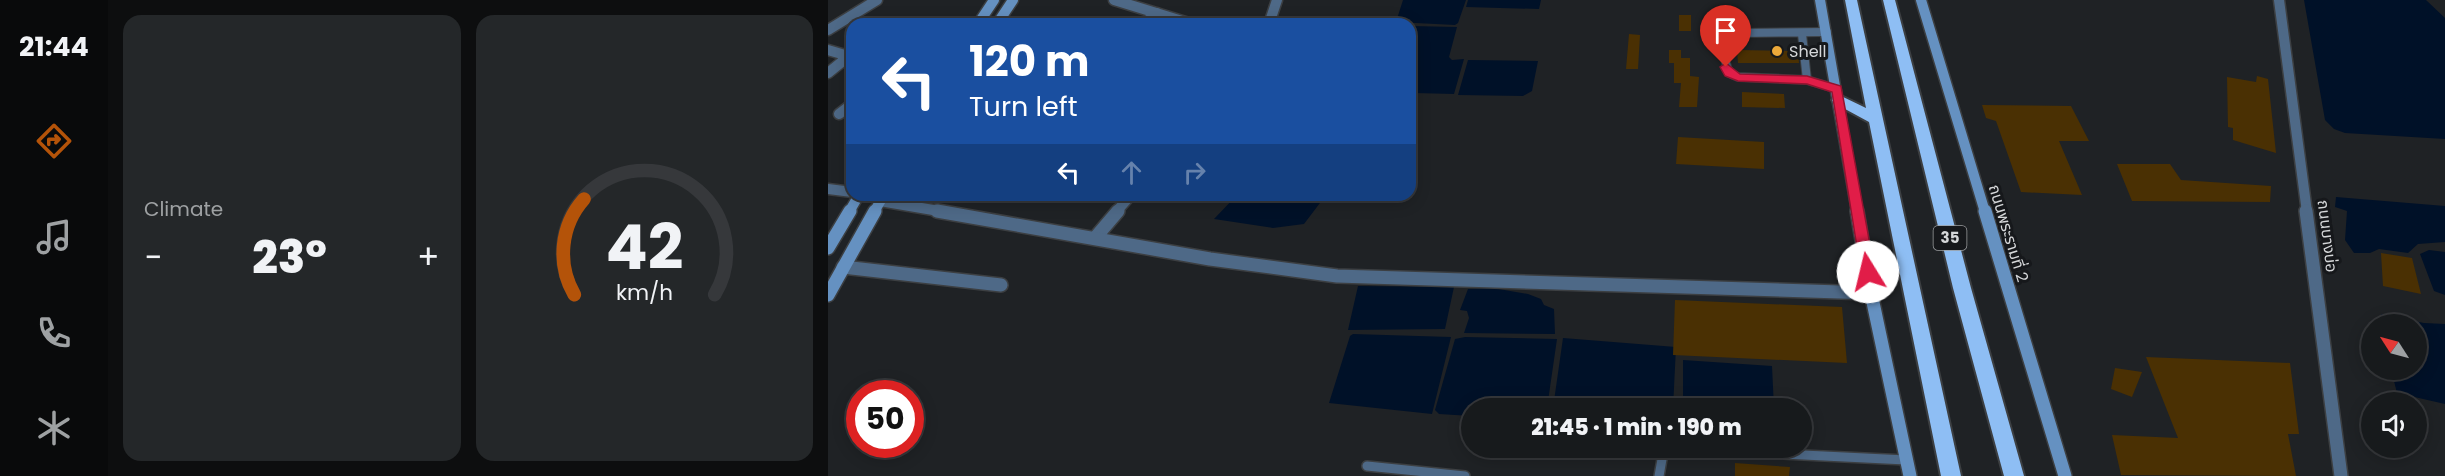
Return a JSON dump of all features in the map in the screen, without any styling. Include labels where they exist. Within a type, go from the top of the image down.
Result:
[{"type":"highway","points":[[1851,0],[1951,476]]},
{"type":"highway","name":"35","points":[[1890,0],[1962,288],[2014,476]]},
{"type":"highway","points":[[1838,95],[1877,120]]},
{"type":"main road","points":[[982,18],[994,0]]},
{"type":"main road","points":[[1001,18],[1013,0]]},
{"type":"main road","points":[[1820,0],[1871,293],[1910,476]]},
{"type":"main road","name":"ถนนพระรามที่ 2","points":[[1921,0],[2065,476]]},
{"type":"main road","points":[[828,248],[855,201]]},
{"type":"main road","points":[[828,295],[880,201]]},
{"type":"street","points":[[848,18],[877,0]]},
{"type":"street","points":[[1114,0],[1173,18]]},
{"type":"street","points":[[1271,18],[1277,0]]},
{"type":"street","name":"ถนนบางบ่อ","points":[[2279,0],[2341,476]]},
{"type":"street","points":[[1151,18],[1157,13]]},
{"type":"street","points":[[828,30],[846,19]]},
{"type":"street","points":[[828,50],[846,55]]},
{"type":"street","points":[[828,74],[846,61]]},
{"type":"street","points":[[839,114],[846,109]]},
{"type":"street","points":[[828,189],[846,191]]},
{"type":"street","points":[[898,201],[1210,258],[1337,276],[1871,293]]},
{"type":"street","points":[[1095,238],[1126,201]]},
{"type":"street","points":[[843,267],[1001,285]]},
{"type":"lane","points":[[1827,32],[1738,33],[1728,36],[1724,44],[1726,67],[1729,74],[1738,77],[1807,80],[1838,95]]},
{"type":"lane","points":[[1802,34],[1807,80]]},
{"type":"lane","points":[[1659,476],[1664,448],[1906,460]]},
{"type":"lane","points":[[1367,466],[1465,476]]},
{"type":"water","points":[[1403,0],[1466,0],[1458,23],[1455,25],[1416,23],[1416,18],[1397,18]]},
{"type":"water","points":[[1468,0],[1541,0],[1539,9],[1466,7]]},
{"type":"water","points":[[2304,0],[2426,0],[2445,18],[2445,139],[2345,133],[2334,129],[2325,120]]},
{"type":"water","points":[[1416,26],[1457,27],[1449,57],[1452,60],[1464,59],[1454,94],[1416,93]]},
{"type":"water","points":[[1468,60],[1538,61],[1532,91],[1523,96],[1458,95]]},
{"type":"water","points":[[2336,197],[2445,206],[2445,242],[2418,244],[2408,253],[2379,249],[2370,253],[2354,253],[2345,240],[2347,211],[2335,207]]},
{"type":"water","points":[[1231,201],[1321,201],[1304,224],[1273,228],[1214,219]]},
{"type":"water","points":[[2429,250],[2445,252],[2445,295],[2434,291],[2420,254]]},
{"type":"water","points":[[1358,286],[1454,287],[1445,329],[1348,330]]},
{"type":"water","points":[[1493,288],[1528,294],[1541,299],[1544,305],[1554,309],[1555,334],[1464,333],[1469,318],[1467,311],[1460,310],[1468,289]]},
{"type":"water","points":[[2427,323],[2445,324],[2445,404],[2427,400],[2427,392],[2397,392],[2394,380],[2427,380]]},
{"type":"water","points":[[1353,334],[1451,337],[1432,414],[1329,403],[1350,336]]},
{"type":"water","points":[[1465,337],[1557,339],[1548,398],[1461,398],[1461,415],[1439,414],[1435,410],[1455,339]]},
{"type":"water","points":[[1563,338],[1676,347],[1673,398],[1554,398]]},
{"type":"water","points":[[1683,360],[1772,366],[1774,398],[1683,398]]},
{"type":"building","points":[[1679,15],[1691,15],[1691,31],[1679,31]]},
{"type":"building","points":[[1629,34],[1640,35],[1638,69],[1626,69]]},
{"type":"building","points":[[1669,50],[1681,50],[1681,58],[1690,58],[1690,76],[1699,77],[1697,107],[1679,107],[1681,83],[1674,83],[1674,63],[1669,63]]},
{"type":"building","points":[[1737,50],[1798,51],[1799,63],[1738,63]]},
{"type":"building","points":[[2257,76],[2268,79],[2276,153],[2233,140],[2233,128],[2228,127],[2227,77],[2256,82]]},
{"type":"building","points":[[1742,92],[1784,94],[1785,108],[1742,107]]},
{"type":"building","points":[[1982,105],[2071,106],[2089,141],[2059,141],[2082,195],[2021,192],[1996,121],[1986,118]]},
{"type":"building","points":[[1678,137],[1764,142],[1764,169],[1676,164]]},
{"type":"building","points":[[2117,164],[2170,164],[2181,180],[2271,186],[2270,202],[2132,201]]},
{"type":"building","points":[[2381,253],[2412,258],[2421,294],[2383,286]]},
{"type":"building","points":[[1675,300],[1842,307],[1847,363],[1673,355]]},
{"type":"building","points":[[2146,357],[2290,363],[2299,434],[2288,434],[2296,476],[2121,475],[2112,435],[2178,438]]},
{"type":"building","points":[[2115,368],[2142,372],[2132,397],[2111,389]]},
{"type":"building","points":[[1735,463],[1790,467],[1789,476],[1735,476]]},
{"type":"place","name":"Shell","points":[[1777,51]]},
{"type":"route","points":[[1726,67],[1729,74],[1738,77],[1807,80],[1837,89],[1868,272]]}]
